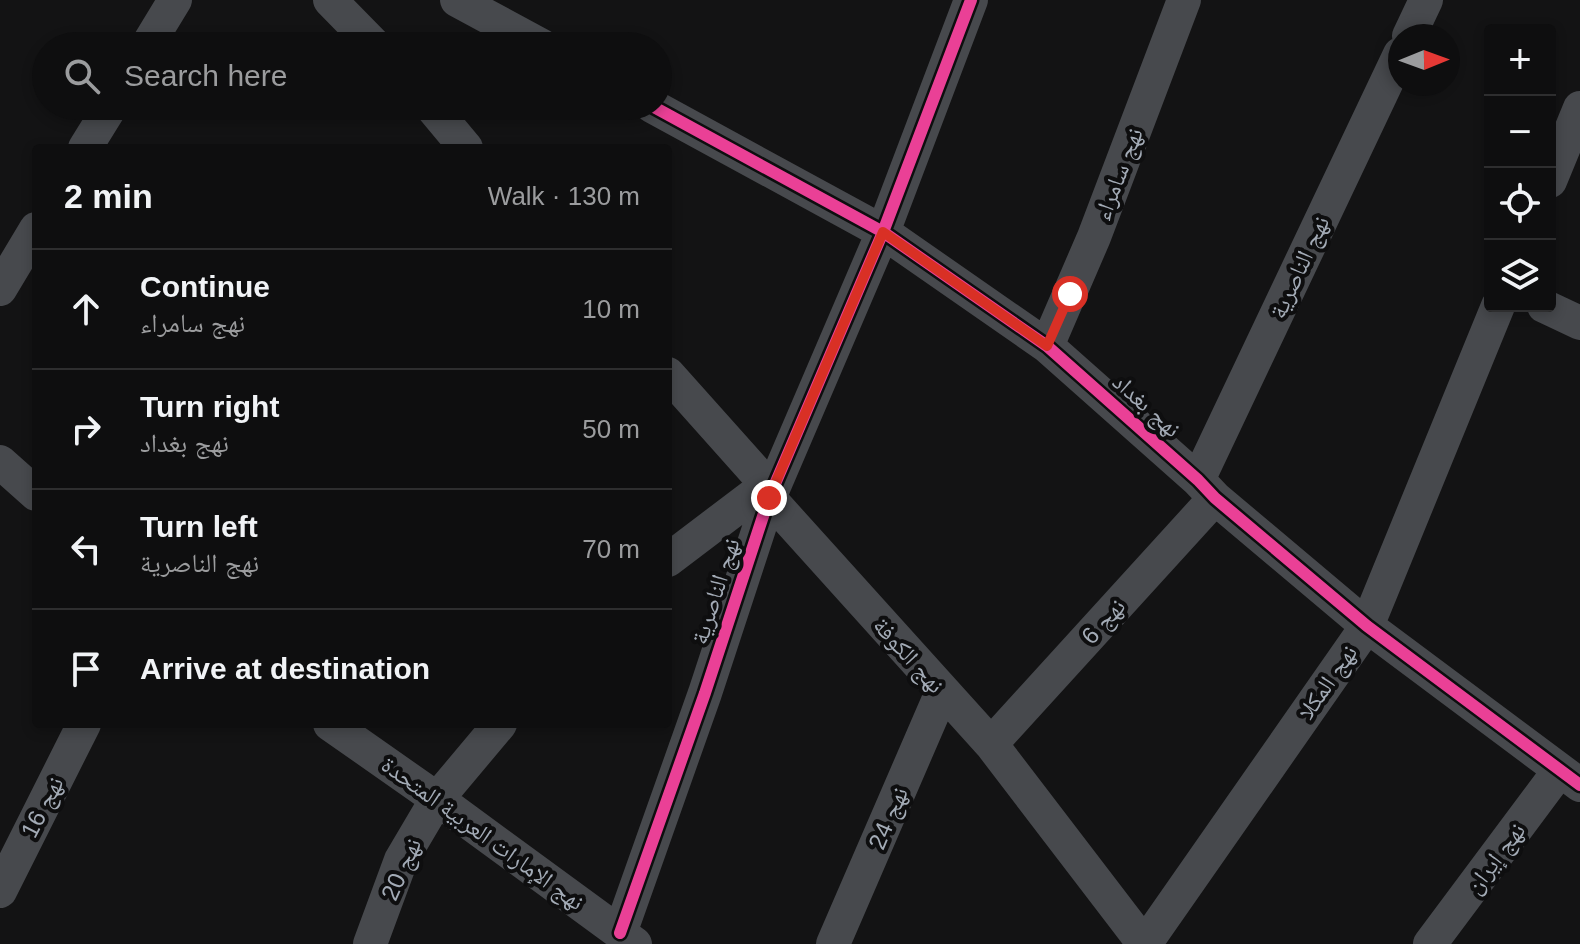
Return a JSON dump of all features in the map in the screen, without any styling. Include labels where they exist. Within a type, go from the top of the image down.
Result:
[{"type":"street","points":[[156,32],[175,0]]},
{"type":"street","points":[[330,0],[361,32]]},
{"type":"street","points":[[457,0],[516,32]]},
{"type":"street","name":"نهج سامراء","points":[[1047,346],[1094,237],[1184,0]]},
{"type":"street","points":[[1415,24],[1426,0]]},
{"type":"street","name":"نهج الناصرية","points":[[628,939],[768,491],[883,232],[967,1]]},
{"type":"street","name":"نهج الناصرية","points":[[1207,489],[1388,81]]},
{"type":"street","points":[[1555,168],[1580,108]]},
{"type":"street","name":"نهج بغداد","points":[[672,117],[883,232],[1047,346],[1367,626],[1569,778]]},
{"type":"street","points":[[87,144],[102,120]]},
{"type":"street","points":[[0,289],[32,236]]},
{"type":"street","name":"نهج المكلا","points":[[1145,944],[1367,626],[1496,312]]},
{"type":"street","points":[[1556,312],[1580,323]]},
{"type":"street","name":"نهج الكوفة","points":[[672,379],[942,692],[991,744],[1145,944]]},
{"type":"street","points":[[0,462],[32,490]]},
{"type":"street","name":"نهج 6","points":[[991,744],[1207,489]]},
{"type":"street","points":[[672,557],[768,491]]},
{"type":"street","name":"نهج 24","points":[[833,944],[942,692]]},
{"type":"street","name":"نهج 16","points":[[0,891],[82,728]]},
{"type":"street","name":"نهج الإمارات العربية المتحدة","points":[[336,728],[628,939]]},
{"type":"street","name":"نهج 20","points":[[370,944],[401,860],[437,799],[497,728]]},
{"type":"street","name":"نهج إيران","points":[[1430,944],[1569,778]]},
{"type":"cycle path","points":[[620,933],[705,693],[769,498],[883,232],[971,0]]},
{"type":"cycle path","points":[[672,117],[883,232],[1047,346],[1215,498],[1367,626],[1580,785]]},
{"type":"route","points":[[769,498],[883,232],[1047,346],[1070,294]]}]
